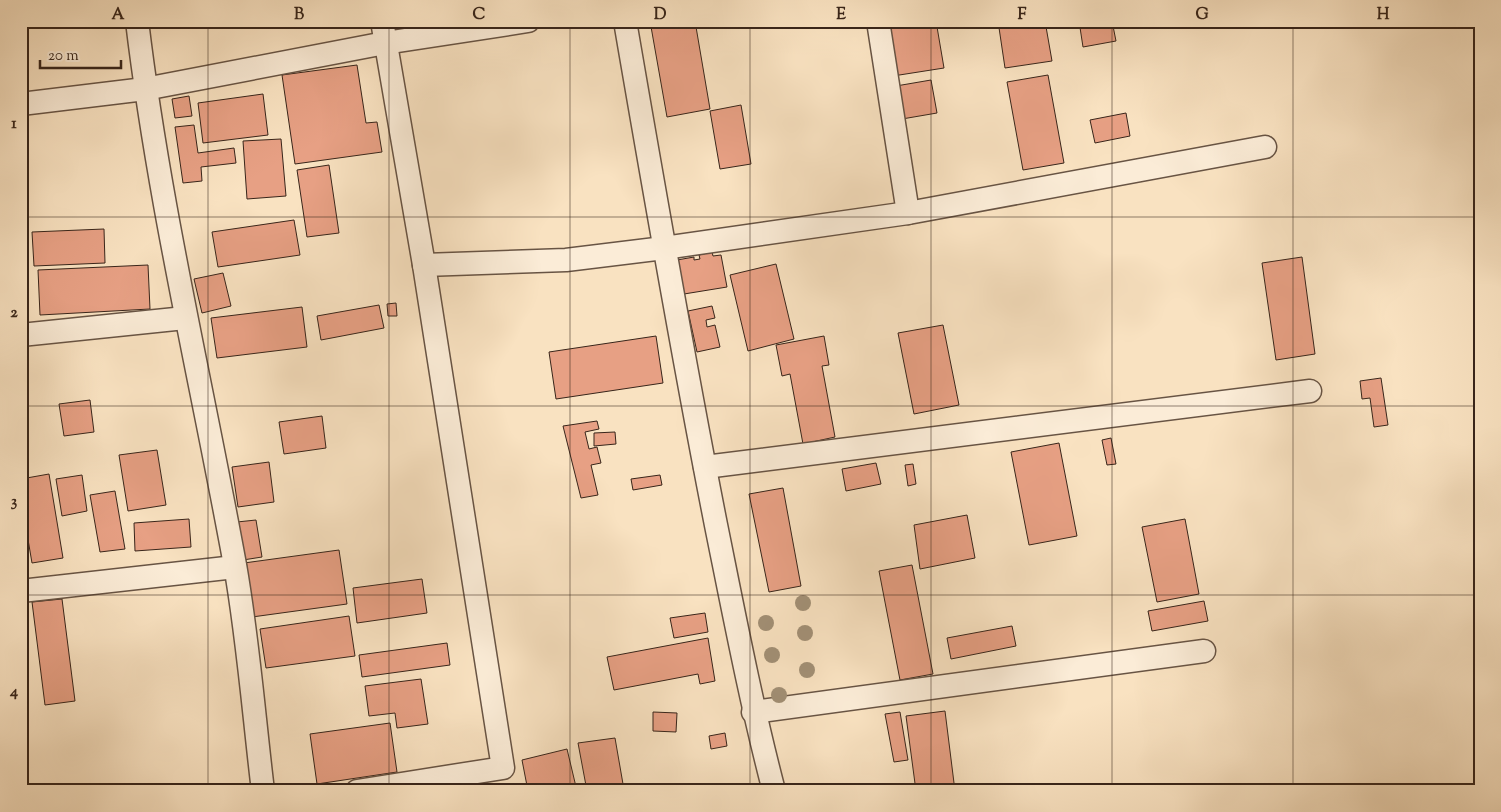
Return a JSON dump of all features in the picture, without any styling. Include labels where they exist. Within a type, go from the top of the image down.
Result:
[{"type":"street","points":[[137,21],[145,89],[185,318],[235,567],[263,791]]},
{"type":"street","points":[[21,104],[145,89],[384,32],[528,21]]},
{"type":"street","points":[[625,21],[664,248],[705,467],[753,712],[774,791]]},
{"type":"street","points":[[878,21],[908,213]]},
{"type":"street","points":[[357,791],[502,768],[424,265],[384,32]]},
{"type":"street","points":[[424,265],[566,260],[664,248],[908,213],[1266,146]]},
{"type":"street","points":[[21,335],[185,318]]},
{"type":"street","points":[[705,467],[1310,391]]},
{"type":"street","points":[[21,591],[235,567]]},
{"type":"street","points":[[753,712],[1204,651]]},
{"type":"building","points":[[650,21],[695,21],[710,109],[667,117]]},
{"type":"building","points":[[924,21],[936,21],[944,68],[893,76],[885,28]]},
{"type":"building","points":[[998,21],[1045,21],[1052,61],[1005,68]]},
{"type":"building","points":[[1079,21],[1112,21],[1116,41],[1083,47]]},
{"type":"building","points":[[357,65],[366,123],[377,122],[382,152],[295,164],[282,75]]},
{"type":"building","points":[[1048,75],[1064,163],[1023,170],[1007,82]]},
{"type":"building","points":[[931,80],[937,113],[902,119],[896,86]]},
{"type":"building","points":[[263,94],[268,135],[203,143],[198,103]]},
{"type":"building","points":[[189,96],[192,116],[175,118],[172,99]]},
{"type":"building","points":[[741,105],[751,164],[720,169],[710,111]]},
{"type":"building","points":[[1126,113],[1130,136],[1095,143],[1090,120]]},
{"type":"building","points":[[194,125],[198,153],[234,148],[236,163],[201,167],[202,181],[183,183],[175,127]]},
{"type":"building","points":[[281,139],[286,196],[247,199],[243,141]]},
{"type":"building","points":[[329,165],[339,233],[307,237],[297,170]]},
{"type":"building","points":[[294,220],[300,255],[218,267],[212,232]]},
{"type":"building","points":[[104,229],[105,263],[34,266],[32,232]]},
{"type":"building","points":[[712,252],[713,256],[721,255],[727,287],[684,294],[677,260],[694,257],[694,260],[700,259],[699,255]]},
{"type":"building","points":[[1302,257],[1315,354],[1276,360],[1262,263]]},
{"type":"building","points":[[776,264],[794,339],[748,351],[730,275]]},
{"type":"building","points":[[148,265],[150,309],[40,315],[38,270]]},
{"type":"building","points":[[21,266],[24,320],[21,320]]},
{"type":"building","points":[[223,273],[231,306],[202,313],[194,279]]},
{"type":"building","points":[[396,303],[397,316],[388,316],[387,304]]},
{"type":"building","points":[[379,305],[384,328],[321,340],[317,316]]},
{"type":"building","points":[[712,306],[715,318],[706,320],[707,327],[715,325],[720,347],[697,352],[688,311]]},
{"type":"building","points":[[302,307],[307,347],[217,358],[211,318]]},
{"type":"building","points":[[943,325],[959,405],[914,414],[898,333]]},
{"type":"building","points":[[656,336],[663,383],[556,399],[549,352]]},
{"type":"building","points":[[824,336],[829,365],[822,366],[835,437],[803,444],[790,374],[782,376],[776,345]]},
{"type":"building","points":[[1381,378],[1388,425],[1374,427],[1370,398],[1362,399],[1360,381]]},
{"type":"building","points":[[90,400],[94,432],[64,436],[59,404]]},
{"type":"building","points":[[322,416],[326,448],[284,454],[279,422]]},
{"type":"building","points":[[597,421],[599,429],[585,432],[589,449],[597,447],[601,463],[591,465],[598,495],[581,498],[563,426]]},
{"type":"building","points":[[615,432],[616,444],[594,446],[594,433]]},
{"type":"building","points":[[1111,438],[1116,464],[1107,465],[1102,440]]},
{"type":"building","points":[[1059,443],[1077,536],[1029,545],[1011,452]]},
{"type":"building","points":[[157,450],[166,505],[128,511],[119,455]]},
{"type":"building","points":[[269,462],[274,502],[238,507],[232,467]]},
{"type":"building","points":[[876,463],[881,484],[846,491],[842,469]]},
{"type":"building","points":[[913,464],[916,484],[908,486],[905,465]]},
{"type":"building","points":[[49,474],[63,558],[32,563],[21,498],[21,479]]},
{"type":"building","points":[[82,475],[87,511],[62,516],[56,479]]},
{"type":"building","points":[[660,475],[662,485],[633,490],[631,479]]},
{"type":"building","points":[[783,488],[801,586],[769,592],[749,494]]},
{"type":"building","points":[[115,491],[125,549],[100,552],[90,495]]},
{"type":"building","points":[[967,515],[975,558],[920,569],[914,525]]},
{"type":"building","points":[[189,519],[191,547],[135,551],[134,523]]},
{"type":"building","points":[[1185,519],[1199,594],[1157,602],[1142,527]]},
{"type":"building","points":[[256,520],[262,557],[243,560],[237,522]]},
{"type":"building","points":[[339,550],[347,604],[252,617],[244,563]]},
{"type":"building","points":[[912,565],[933,674],[900,680],[879,571]]},
{"type":"building","points":[[422,579],[427,613],[357,623],[353,588]]},
{"type":"building","points":[[62,599],[75,701],[45,705],[32,602]]},
{"type":"building","points":[[1204,601],[1208,621],[1152,631],[1148,611]]},
{"type":"building","points":[[705,613],[708,632],[674,638],[670,618]]},
{"type":"building","points":[[349,616],[355,656],[266,668],[260,629]]},
{"type":"building","points":[[1012,626],[1016,646],[951,659],[947,638]]},
{"type":"building","points":[[708,638],[715,681],[700,684],[698,674],[614,690],[607,657]]},
{"type":"building","points":[[447,643],[450,665],[362,677],[359,655]]},
{"type":"building","points":[[421,679],[428,724],[397,728],[395,713],[369,716],[365,686]]},
{"type":"building","points":[[945,711],[955,791],[916,791],[906,716]]},
{"type":"building","points":[[653,712],[677,713],[676,732],[653,731]]},
{"type":"building","points":[[900,712],[908,760],[894,762],[885,714]]},
{"type":"building","points":[[390,723],[397,772],[317,784],[310,734]]},
{"type":"building","points":[[725,733],[727,746],[711,749],[709,736]]},
{"type":"building","points":[[615,738],[623,784],[587,791],[578,743]]},
{"type":"building","points":[[567,749],[577,791],[528,791],[522,760]]}]
